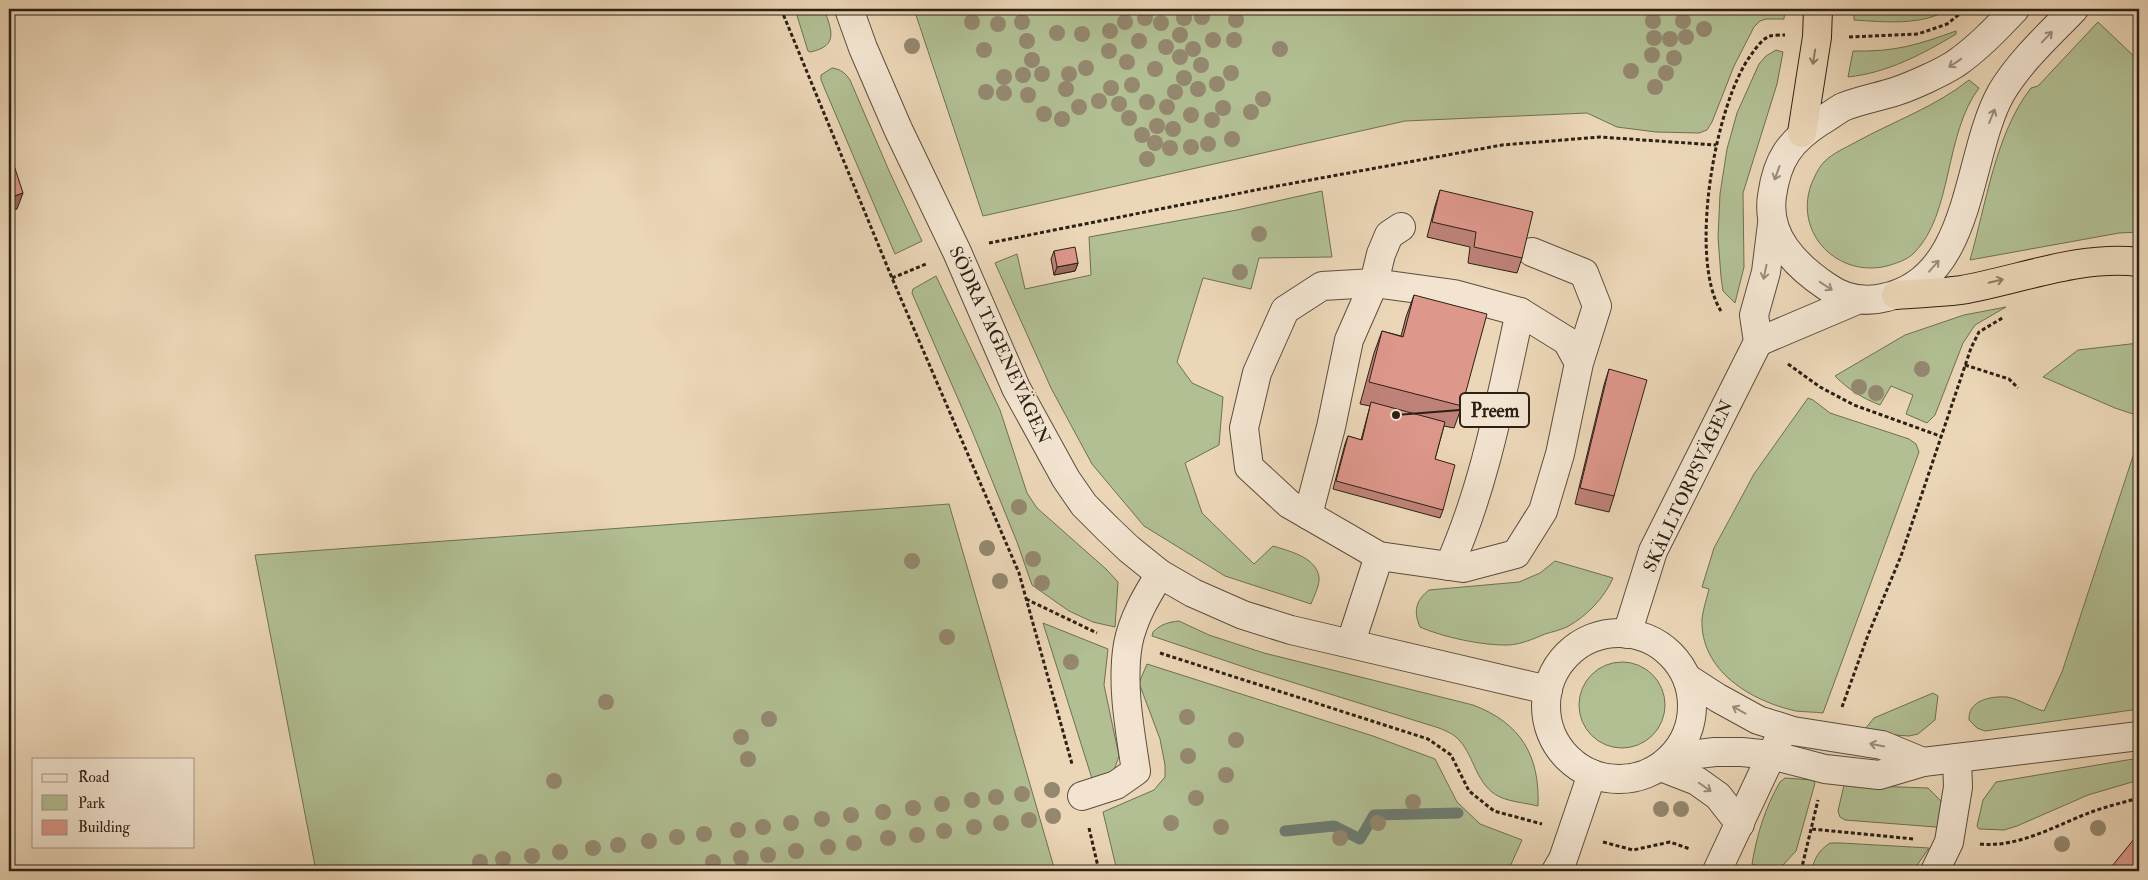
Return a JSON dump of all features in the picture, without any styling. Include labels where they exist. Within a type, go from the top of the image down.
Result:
[{"type":"highway","points":[[1802,133],[1817,36],[1818,9]]},
{"type":"highway","points":[[1896,295],[1961,290],[2046,269],[2120,260],[2139,262]]},
{"type":"street","name":"SÖDRA TAGENEVÄGEN","points":[[849,9],[863,48],[898,129],[957,252],[1016,388],[1066,479],[1084,505],[1128,549],[1160,574],[1193,593],[1243,615],[1291,630],[1352,642],[1548,690]]},
{"type":"street","points":[[1857,300],[1758,342],[1754,314],[1766,272],[1772,224],[1770,206],[1774,179],[1785,153],[1802,133],[1843,108],[1899,91],[1955,64],[1993,32],[2015,9]]},
{"type":"street","points":[[1772,224],[1788,254],[1808,274],[1831,290],[1857,300],[1872,301],[1896,295],[1918,282],[1936,264],[1952,242],[1988,128],[2001,94],[2020,65],[2074,9]]},
{"type":"street","points":[[1308,515],[1331,427],[1349,340],[1374,283],[1381,254],[1390,235],[1401,228]]},
{"type":"street","points":[[1532,252],[1584,273],[1597,306],[1579,363],[1560,454],[1546,502],[1543,511],[1516,554],[1463,568],[1379,556],[1289,504],[1249,467],[1244,428],[1257,373],[1285,310],[1322,286],[1374,283],[1454,294],[1520,312],[1567,341],[1579,363]]},
{"type":"street","points":[[1450,566],[1460,543],[1485,463],[1520,312]]},
{"type":"street","name":"SKÄLLTORPSVÄGEN","points":[[1627,634],[1653,551],[1758,342]]},
{"type":"street","points":[[1352,642],[1379,556]]},
{"type":"street","points":[[1082,796],[1116,785],[1136,771],[1126,675],[1128,643],[1142,604],[1160,574]]},
{"type":"street","points":[[1627,634],[1640,636],[1663,647],[1677,661],[1687,678],[1693,706],[1691,719],[1681,746],[1667,762],[1649,774],[1620,780],[1592,774],[1570,761],[1554,740],[1546,716],[1548,690],[1559,666],[1577,647],[1601,636],[1627,634]]},
{"type":"street","points":[[1687,678],[1758,720],[1784,728],[1833,738],[1882,745],[1923,762]]},
{"type":"street","points":[[1720,866],[1784,728]]},
{"type":"street","points":[[1667,762],[1715,752],[1742,752],[1771,756],[1825,769],[1879,775],[1923,762],[2139,736]]},
{"type":"street","points":[[1936,871],[1949,842],[1958,787],[1956,758]]},
{"type":"street","points":[[1667,762],[1718,796],[1740,824]]},
{"type":"street","points":[[1556,871],[1563,859],[1592,774]]},
{"type":"path","points":[[782,9],[892,278],[1019,573],[1064,738],[1082,796],[1099,871]]},
{"type":"path","points":[[892,278],[957,252],[1017,236],[1502,145],[1600,137],[1716,145]]},
{"type":"path","points":[[1833,738],[1868,635],[1901,556],[1965,365],[1978,332],[2006,316]]},
{"type":"path","points":[[1965,365],[2009,379],[2018,388]]},
{"type":"path","points":[[1025,598],[1102,636],[1428,739],[1451,756],[1469,791],[1494,811],[1573,831],[1633,850],[1670,842],[1720,866]]},
{"type":"path","points":[[1800,871],[1812,829],[1825,769]]},
{"type":"green space","points":[[795,9],[824,9],[831,30],[831,36],[826,46],[808,51]]},
{"type":"green space","points":[[914,9],[1785,9],[1784,19],[1766,19],[1760,21],[1754,27],[1734,66],[1712,122],[1707,130],[1699,133],[1656,132],[1617,127],[1587,113],[1405,121],[983,216]]},
{"type":"green space","points":[[1854,9],[1950,9],[1927,18],[1891,22],[1854,20]]},
{"type":"green space","points":[[2098,22],[2139,61],[2139,232],[2119,233],[1970,260],[2000,148],[2019,106],[2031,88],[2038,86]]},
{"type":"green space","points":[[1956,31],[1956,34],[1904,62],[1877,71],[1848,77],[1853,51],[1906,47]]},
{"type":"green space","points":[[1776,50],[1783,52],[1777,84],[1743,193],[1744,267],[1735,303],[1723,291],[1718,237],[1720,194],[1727,149],[1737,113],[1759,64],[1766,56]]},
{"type":"green space","points":[[832,68],[843,72],[850,80],[922,241],[895,254],[821,80],[821,75]]},
{"type":"green space","points":[[1969,80],[1979,88],[1968,107],[1960,128],[1936,217],[1927,237],[1914,253],[1902,261],[1887,266],[1869,268],[1852,265],[1837,259],[1824,248],[1815,235],[1809,220],[1807,203],[1811,185],[1822,164],[1839,151],[1928,106]]},
{"type":"green space","points":[[1322,191],[1332,257],[1259,258],[1251,289],[1203,278],[1177,362],[1192,383],[1223,397],[1219,445],[1185,463],[1202,513],[1254,564],[1273,546],[1301,556],[1313,564],[1317,570],[1319,580],[1311,604],[1225,576],[1144,526],[1092,464],[1051,388],[995,263],[1017,254],[1025,289],[1091,275],[1089,237],[1237,210]]},
{"type":"green space","points":[[936,276],[1000,410],[1027,493],[1037,508],[1106,569],[1118,582],[1115,627],[1093,622],[1069,611],[1032,585],[1017,542],[972,431],[912,293],[913,289]]},
{"type":"green space","points":[[2006,307],[1975,325],[1963,343],[1935,415],[1927,423],[1906,414],[1913,395],[1891,386],[1880,405],[1856,393],[1835,376],[1905,335],[1964,315]]},
{"type":"green space","points":[[2139,343],[2139,416],[2115,408],[2043,377],[2078,350]]},
{"type":"green space","points":[[1808,398],[1830,413],[1909,439],[1916,444],[1919,452],[1823,713],[1796,711],[1779,706],[1762,700],[1731,681],[1710,654],[1704,637],[1702,619],[1709,589],[1702,587],[1714,548],[1754,474]]},
{"type":"green space","points":[[2139,438],[2139,709],[1985,731],[1977,728],[1969,720],[1972,708],[1982,701],[1994,697],[2007,697],[2044,711],[2062,672]]},
{"type":"green space","points":[[949,504],[1055,871],[316,871],[255,555]]},
{"type":"green space","points":[[1555,561],[1613,578],[1605,593],[1594,606],[1567,627],[1523,642],[1499,645],[1463,640],[1420,627],[1416,611],[1417,606],[1421,598],[1429,590],[1519,582],[1540,573]]},
{"type":"green space","points":[[1179,621],[1209,635],[1264,653],[1473,705],[1490,712],[1504,721],[1515,732],[1531,757],[1538,788],[1538,806],[1509,800],[1492,792],[1481,779],[1459,740],[1444,730],[1152,636],[1153,632],[1162,625]]},
{"type":"green space","points":[[1043,623],[1108,649],[1104,685],[1119,756],[1112,776],[1094,785]]},
{"type":"green space","points":[[1622,662],[1639,665],[1653,674],[1662,688],[1665,705],[1662,722],[1653,736],[1639,745],[1622,748],[1605,745],[1591,736],[1582,722],[1579,705],[1582,688],[1591,674],[1605,665]]},
{"type":"green space","points":[[1147,664],[1373,736],[1435,759],[1457,802],[1480,824],[1522,840],[1508,871],[1117,871],[1103,812],[1154,790],[1165,777],[1165,765],[1160,739],[1139,683]]},
{"type":"green space","points":[[1933,693],[1938,696],[1935,720],[1918,734],[1909,736],[1867,733],[1865,729],[1874,718]]},
{"type":"green space","points":[[2139,758],[2139,780],[2088,795],[2004,830],[1979,829],[1977,826],[1983,800],[1996,782]]},
{"type":"green space","points":[[1785,778],[1812,780],[1815,783],[1796,851],[1782,866],[1762,868],[1752,864],[1756,842],[1770,802],[1780,782]]},
{"type":"green space","points":[[1844,785],[1928,788],[1941,801],[1940,825],[1936,827],[1845,820],[1840,817],[1838,811]]},
{"type":"green space","points":[[1830,843],[1929,848],[1913,871],[1811,871],[1818,855]]},
{"type":"building","points":[[9,150],[23,193],[9,198]]},
{"type":"building","points":[[1440,190],[1533,212],[1522,258],[1474,247],[1476,232],[1432,222]]},
{"type":"building","points":[[1075,247],[1078,263],[1057,267],[1054,251]]},
{"type":"building","points":[[1414,295],[1487,314],[1462,406],[1369,382],[1382,331],[1403,337]]},
{"type":"building","points":[[1609,369],[1647,380],[1614,496],[1580,488]]},
{"type":"building","points":[[1371,402],[1445,422],[1435,459],[1455,465],[1443,510],[1336,481],[1348,436],[1362,440]]},
{"type":"building","points":[[2139,833],[2139,871],[2108,871]]},
{"type":"waterway","points":[[1285,831],[1334,826],[1360,839],[1374,815],[1458,813]]},
{"type":"place","name":"Preem","points":[[1396,415]]}]
